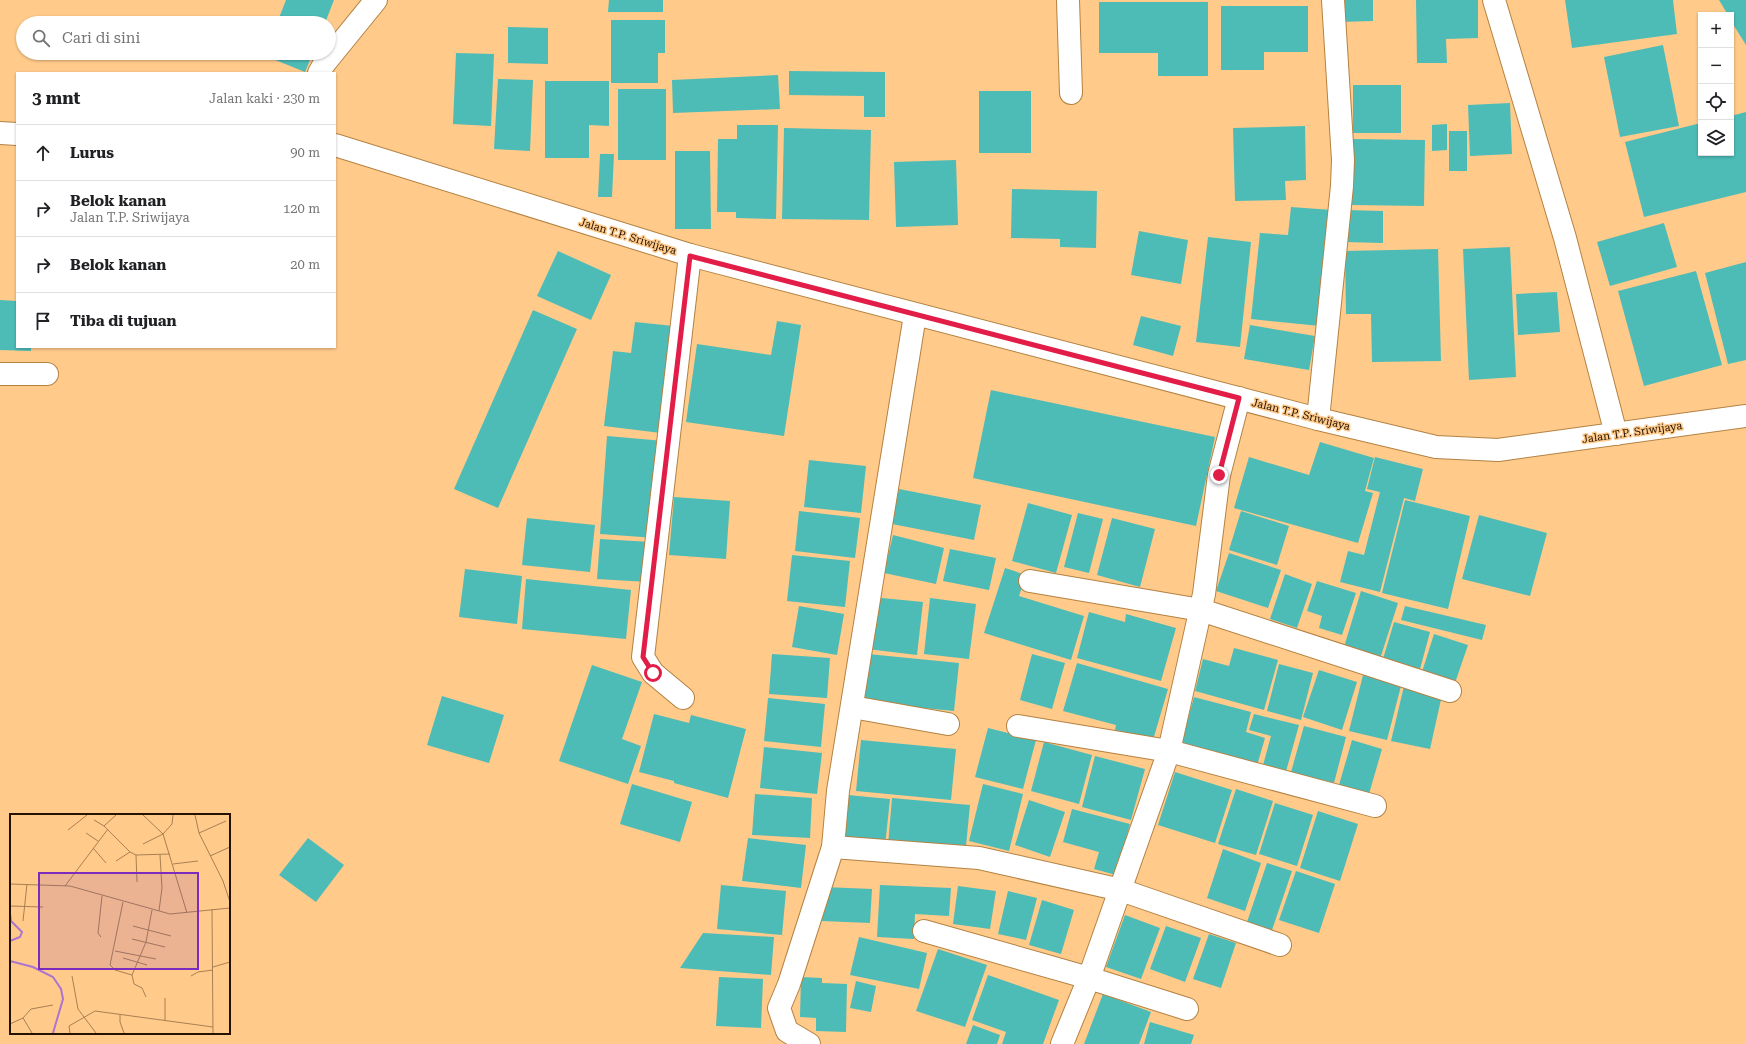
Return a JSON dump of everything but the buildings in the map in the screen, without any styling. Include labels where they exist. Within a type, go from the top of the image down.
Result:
[{"type":"street","points":[[336,49],[376,0]]},
{"type":"street","points":[[1068,0],[1071,93]]},
{"type":"street","points":[[1318,419],[1342,186],[1343,160],[1333,0]]},
{"type":"street","points":[[1494,0],[1565,238],[1616,434]]},
{"type":"street","points":[[320,72],[327,60]]},
{"type":"street","points":[[0,133],[16,134]]},
{"type":"street","name":"Jalan T.P. Sriwijaya","points":[[336,145],[690,256],[915,315],[1089,358],[1318,419],[1436,447],[1498,450],[1746,416]]},
{"type":"street","points":[[683,698],[653,673],[643,657],[690,256]]},
{"type":"street","points":[[809,1044],[787,1031],[779,1008],[789,984],[833,847],[838,791],[915,315]]},
{"type":"street","points":[[0,374],[47,374]]},
{"type":"street","points":[[1062,1044],[1089,978],[1169,751],[1204,594],[1219,475],[1239,398]]},
{"type":"street","points":[[1030,581],[1201,610],[1450,691]]},
{"type":"street","points":[[852,707],[948,724]]},
{"type":"street","points":[[1018,726],[1169,751],[1375,806]]},
{"type":"street","points":[[833,847],[979,858],[1121,890],[1280,945]]},
{"type":"street","points":[[924,931],[1089,978],[1187,1009]]},
{"type":"route","points":[[653,673],[643,657],[690,256],[1239,398],[1219,475]]}]
